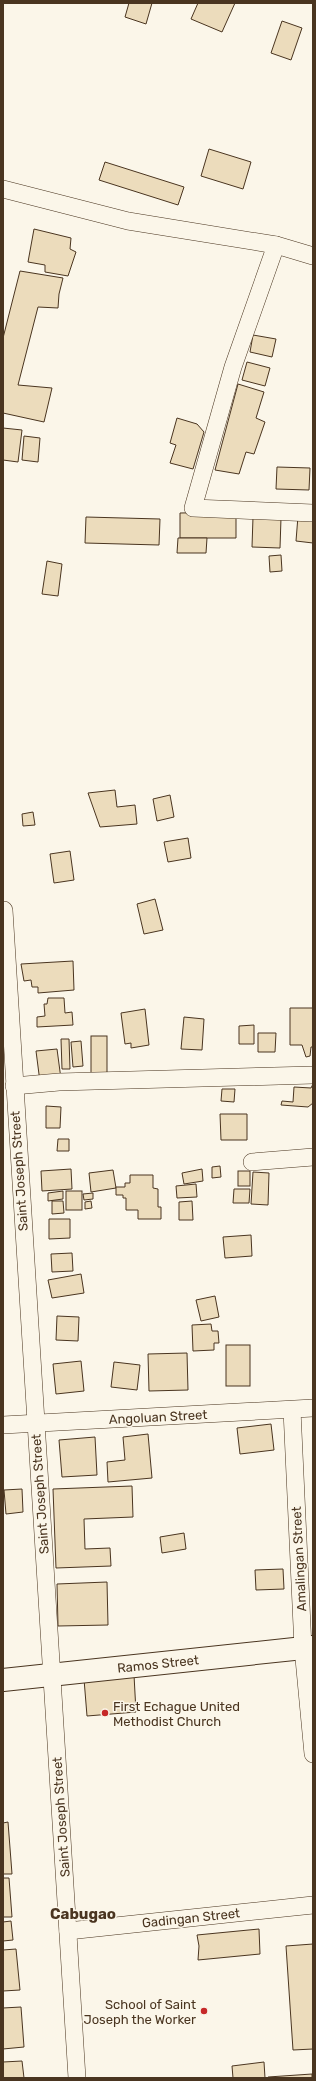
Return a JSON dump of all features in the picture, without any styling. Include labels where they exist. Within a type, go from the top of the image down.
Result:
[{"type":"main road","name":"Ramos Street","points":[[3,1680],[308,1648]]},
{"type":"street","points":[[3,189],[128,221],[276,245],[313,256]]},
{"type":"street","points":[[276,245],[233,367],[193,508],[313,513]]},
{"type":"street","name":"Saint Joseph Street","points":[[4,910],[77,2078]]},
{"type":"street","points":[[14,1086],[60,1082],[313,1075]]},
{"type":"street","points":[[252,1162],[313,1157]]},
{"type":"street","name":"Angoluan Street","points":[[3,1425],[313,1408]]},
{"type":"street","name":"Amalingan Street","points":[[292,1410],[308,1648],[313,1754]]},
{"type":"street","name":"Gadingan Street","points":[[68,1931],[313,1905]]},
{"type":"building","points":[[129,3],[152,3],[146,24],[125,17]]},
{"type":"building","points":[[198,3],[235,3],[222,32],[191,19]]},
{"type":"building","points":[[282,21],[302,28],[291,60],[271,53]]},
{"type":"building","points":[[209,149],[251,162],[243,189],[201,176]]},
{"type":"building","points":[[105,162],[184,187],[178,205],[99,180]]},
{"type":"building","points":[[34,229],[71,238],[70,249],[76,252],[68,276],[45,272],[45,265],[28,262]]},
{"type":"building","points":[[20,271],[63,278],[59,294],[58,308],[38,307],[18,385],[52,388],[44,422],[3,413],[3,338]]},
{"type":"building","points":[[253,335],[276,339],[272,357],[250,352]]},
{"type":"building","points":[[247,362],[270,368],[265,386],[242,380]]},
{"type":"building","points":[[238,384],[264,392],[256,418],[265,422],[254,454],[246,452],[239,474],[215,470]]},
{"type":"building","points":[[177,418],[197,424],[204,432],[193,469],[170,463],[176,445],[170,443]]},
{"type":"building","points":[[3,428],[22,430],[18,462],[3,460]]},
{"type":"building","points":[[24,436],[40,438],[38,462],[22,460]]},
{"type":"building","points":[[277,467],[310,468],[309,490],[276,489]]},
{"type":"building","points":[[236,512],[236,538],[180,538],[180,513]]},
{"type":"building","points":[[298,516],[313,517],[313,543],[296,541]]},
{"type":"building","points":[[86,517],[160,519],[159,545],[85,543]]},
{"type":"building","points":[[253,517],[281,518],[280,548],[252,547]]},
{"type":"building","points":[[178,538],[207,538],[206,553],[177,553]]},
{"type":"building","points":[[281,555],[282,571],[270,572],[269,556]]},
{"type":"building","points":[[47,561],[62,564],[58,596],[42,594]]},
{"type":"building","points":[[115,790],[117,807],[135,805],[137,824],[100,827],[88,793]]},
{"type":"building","points":[[170,795],[174,817],[157,821],[153,799]]},
{"type":"building","points":[[33,812],[35,825],[23,826],[22,814]]},
{"type":"building","points":[[188,838],[191,858],[168,862],[164,842]]},
{"type":"building","points":[[70,851],[74,880],[54,883],[50,854]]},
{"type":"building","points":[[155,899],[163,930],[144,934],[137,904]]},
{"type":"building","points":[[73,961],[74,990],[38,993],[38,987],[32,987],[31,980],[24,981],[21,964]]},
{"type":"building","points":[[48,998],[64,998],[65,1013],[72,1012],[73,1025],[37,1027],[37,1017],[45,1016],[44,1004],[47,1004]]},
{"type":"building","points":[[290,1008],[313,1008],[313,1047],[311,1047],[310,1056],[306,1057],[302,1045],[290,1045]]},
{"type":"building","points":[[145,1009],[149,1045],[131,1048],[131,1043],[125,1044],[121,1013]]},
{"type":"building","points":[[184,1017],[204,1019],[202,1050],[181,1049]]},
{"type":"building","points":[[254,1025],[254,1044],[239,1044],[239,1026]]},
{"type":"building","points":[[258,1033],[276,1033],[275,1052],[258,1052]]},
{"type":"building","points":[[91,1036],[107,1036],[107,1074],[91,1074]]},
{"type":"building","points":[[61,1039],[69,1039],[70,1069],[62,1069]]},
{"type":"building","points":[[81,1041],[83,1066],[73,1067],[71,1042]]},
{"type":"building","points":[[57,1049],[61,1079],[40,1082],[36,1051]]},
{"type":"building","points":[[313,1084],[313,1103],[308,1107],[281,1105],[282,1101],[293,1102],[294,1087],[311,1088]]},
{"type":"building","points":[[222,1089],[235,1089],[234,1102],[221,1101]]},
{"type":"building","points":[[46,1106],[61,1107],[60,1128],[46,1128]]},
{"type":"building","points":[[220,1114],[247,1114],[247,1140],[221,1140]]},
{"type":"building","points":[[58,1139],[69,1139],[69,1151],[57,1151]]},
{"type":"building","points":[[220,1166],[221,1177],[212,1178],[212,1167]]},
{"type":"building","points":[[71,1169],[72,1189],[42,1191],[41,1171]]},
{"type":"building","points":[[202,1169],[203,1181],[184,1184],[182,1173]]},
{"type":"building","points":[[113,1170],[116,1188],[91,1192],[89,1173]]},
{"type":"building","points":[[238,1171],[250,1171],[250,1186],[238,1186]]},
{"type":"building","points":[[253,1172],[269,1173],[268,1205],[251,1204]]},
{"type":"building","points":[[130,1175],[153,1175],[153,1188],[158,1189],[158,1207],[161,1207],[161,1219],[138,1219],[138,1210],[126,1210],[126,1198],[123,1198],[123,1195],[116,1195],[116,1187],[125,1187],[125,1183],[130,1183]]},
{"type":"building","points":[[196,1184],[197,1197],[177,1198],[176,1186]]},
{"type":"building","points":[[234,1189],[250,1189],[249,1203],[233,1203]]},
{"type":"building","points":[[63,1191],[63,1199],[48,1201],[48,1193]]},
{"type":"building","points":[[66,1191],[82,1191],[82,1210],[66,1210]]},
{"type":"building","points":[[93,1193],[93,1199],[84,1200],[83,1194]]},
{"type":"building","points":[[52,1201],[63,1201],[64,1213],[52,1214]]},
{"type":"building","points":[[91,1201],[92,1208],[85,1209],[85,1202]]},
{"type":"building","points":[[192,1201],[193,1220],[179,1220],[179,1202]]},
{"type":"building","points":[[49,1219],[70,1219],[70,1238],[49,1239]]},
{"type":"building","points":[[251,1235],[252,1256],[225,1258],[223,1237]]},
{"type":"building","points":[[72,1253],[73,1271],[52,1272],[51,1254]]},
{"type":"building","points":[[81,1274],[84,1293],[52,1298],[48,1280]]},
{"type":"building","points":[[215,1296],[219,1317],[201,1321],[196,1300]]},
{"type":"building","points":[[57,1316],[79,1317],[78,1341],[56,1340]]},
{"type":"building","points":[[211,1324],[212,1331],[218,1331],[219,1343],[214,1343],[214,1350],[193,1351],[192,1325]]},
{"type":"building","points":[[226,1345],[250,1345],[250,1386],[226,1386]]},
{"type":"building","points":[[187,1353],[188,1390],[149,1391],[148,1354]]},
{"type":"building","points":[[81,1361],[84,1391],[56,1394],[53,1364]]},
{"type":"building","points":[[114,1362],[140,1365],[137,1390],[111,1387]]},
{"type":"building","points":[[271,1424],[274,1450],[240,1454],[237,1428]]},
{"type":"building","points":[[148,1434],[152,1478],[108,1482],[107,1462],[125,1460],[123,1437]]},
{"type":"building","points":[[95,1437],[97,1475],[62,1477],[59,1440]]},
{"type":"building","points":[[132,1486],[133,1517],[84,1519],[85,1549],[110,1548],[111,1566],[56,1568],[53,1489]]},
{"type":"building","points":[[22,1489],[23,1512],[6,1514],[4,1490]]},
{"type":"building","points":[[184,1533],[186,1549],[162,1553],[160,1537]]},
{"type":"building","points":[[283,1569],[284,1589],[256,1590],[255,1570]]},
{"type":"building","points":[[107,1582],[108,1625],[58,1626],[57,1584]]},
{"type":"building","points":[[134,1675],[136,1712],[87,1716],[84,1679]]},
{"type":"building","points":[[8,1822],[12,1874],[3,1874],[3,1823]]},
{"type":"building","points":[[3,1878],[9,1878],[12,1917],[3,1917]]},
{"type":"building","points":[[11,1921],[13,1940],[3,1941],[3,1922]]},
{"type":"building","points":[[259,1929],[260,1954],[198,1960],[199,1946],[197,1935]]},
{"type":"building","points":[[313,1944],[313,2049],[293,2050],[286,1946]]},
{"type":"building","points":[[16,1949],[20,1990],[3,1991],[3,1950]]},
{"type":"building","points":[[21,2007],[24,2047],[3,2049],[3,2008]]},
{"type":"building","points":[[22,2061],[24,2078],[3,2078],[3,2062]]},
{"type":"building","points":[[264,2062],[265,2078],[233,2078],[232,2066]]},
{"type":"building","points":[[312,2074],[312,2078],[268,2078],[268,2077]]},
{"type":"place","name":"First Echague United Methodist Church","points":[[105,1713]]},
{"type":"place","name":"School of Saint Joseph the Worker","points":[[204,2011]]},
{"type":"district","name":"Cabugao","points":[[83,1914]]}]
